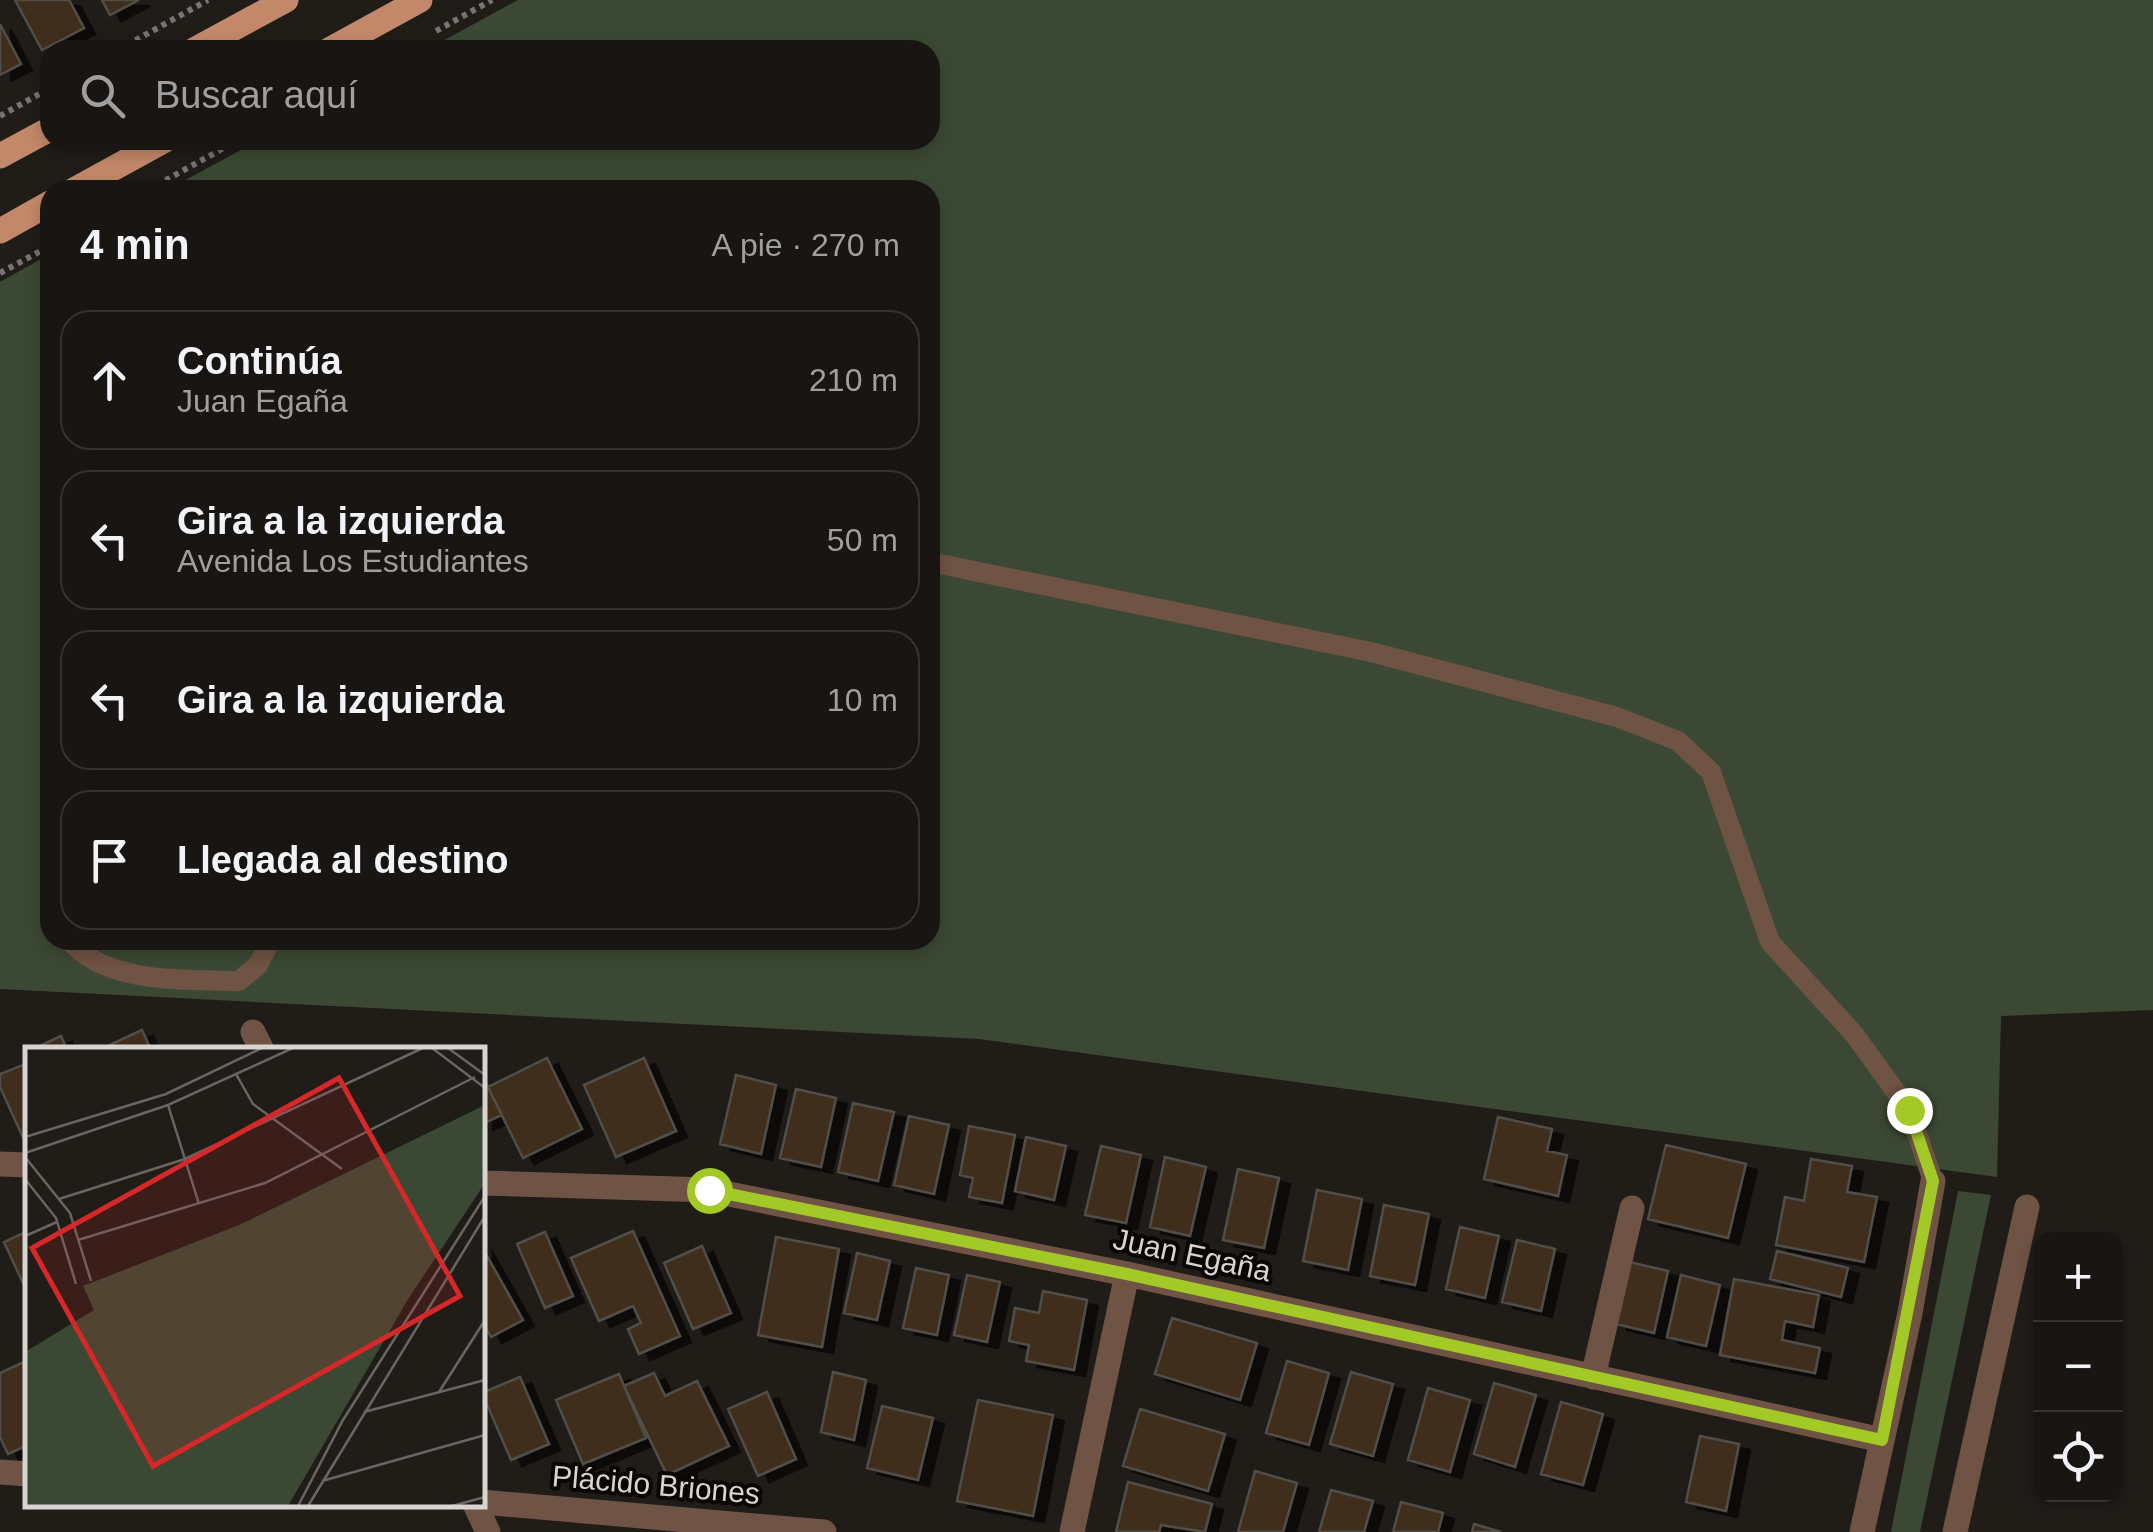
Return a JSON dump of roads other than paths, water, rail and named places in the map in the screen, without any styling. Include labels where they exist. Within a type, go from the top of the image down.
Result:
[{"type":"main road","points":[[212,40],[286,0]]},
{"type":"main road","points":[[347,40],[420,0]]},
{"type":"main road","points":[[0,156],[40,134]]},
{"type":"main road","points":[[92,180],[147,150]]},
{"type":"main road","points":[[0,231],[40,209]]},
{"type":"street","points":[[0,1164],[25,1166]]},
{"type":"street","points":[[1862,1532],[1933,1181]]},
{"type":"street","name":"Juan Egaña","points":[[485,1184],[709,1190],[1127,1274],[1882,1440]]},
{"type":"street","points":[[1954,1532],[2027,1207]]},
{"type":"street","points":[[1594,1376],[1632,1208]]},
{"type":"street","points":[[1072,1532],[1127,1274]]},
{"type":"street","points":[[0,1472],[25,1474]]},
{"type":"street","name":"Plácido Briones","points":[[485,1502],[824,1532]]},
{"type":"street","points":[[476,1507],[488,1532]]},
{"type":"lane","points":[[940,564],[1371,652],[1618,717],[1678,741],[1711,772],[1770,942],[1854,1034],[1909,1110],[1933,1181]]},
{"type":"lane","points":[[77,950],[131,974],[239,981],[258,964],[266,950]]}]
